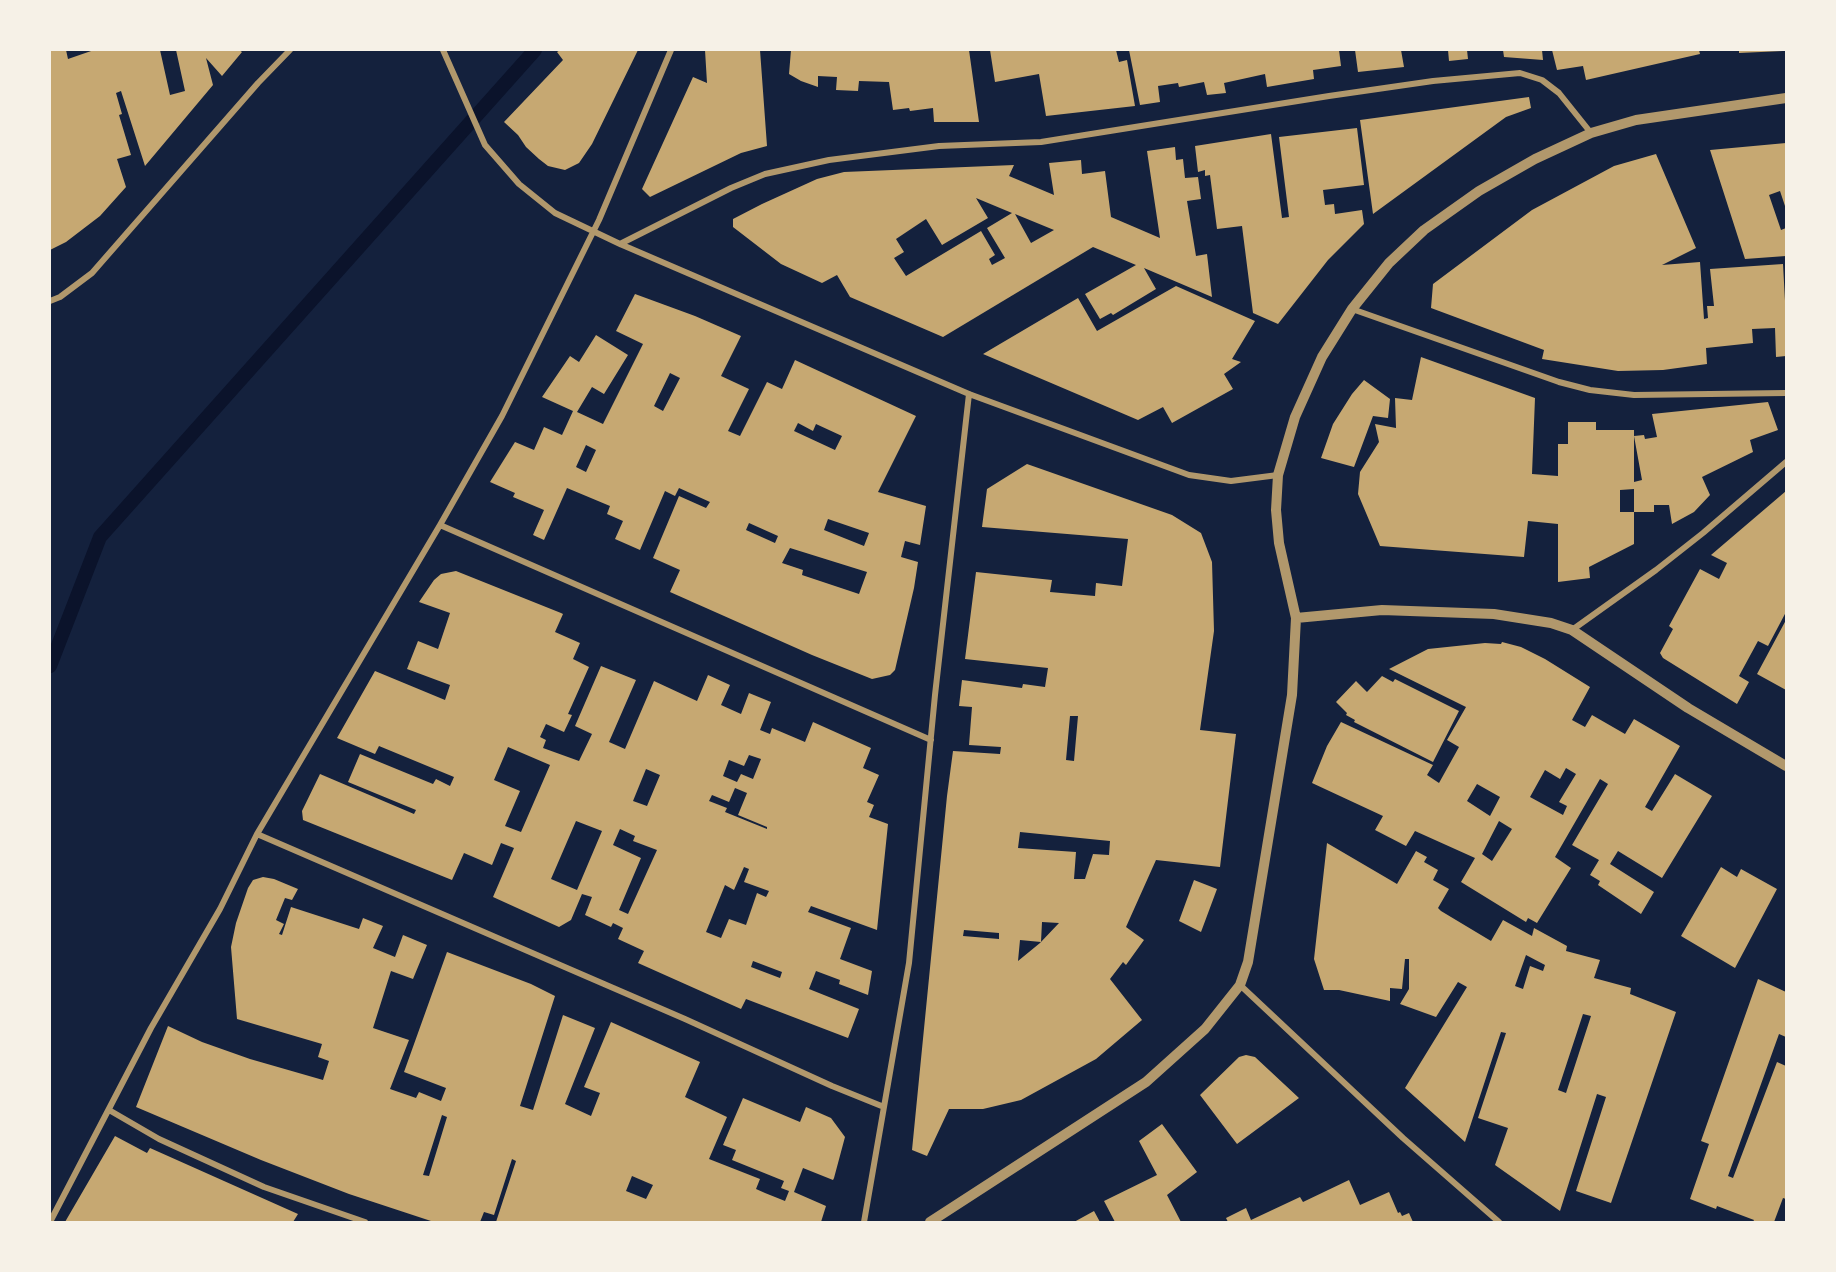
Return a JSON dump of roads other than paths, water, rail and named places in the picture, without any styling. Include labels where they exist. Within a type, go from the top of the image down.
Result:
[{"type":"street","points":[[50,301],[60,297],[92,273],[258,83],[290,50]]},
{"type":"street","points":[[442,50],[485,145],[519,184],[555,213],[620,244],[969,394],[1189,475],[1231,481],[1278,475]]},
{"type":"street","points":[[50,1222],[152,1028],[220,909],[257,834],[502,416],[593,232],[671,50]]},
{"type":"street","points":[[620,244],[731,188],[765,174],[829,160],[939,146],[1041,142],[1433,81],[1520,73],[1542,80],[1559,93],[1591,133]]},
{"type":"street","points":[[930,1222],[1146,1082],[1205,1029],[1239,985],[1248,962],[1290,706],[1296,618],[1279,543],[1276,510],[1278,475],[1295,417],[1317,367],[1352,309],[1389,262],[1424,230],[1479,190],[1534,159],[1591,133],[1636,120],[1786,99]]},
{"type":"street","points":[[1352,309],[1559,382],[1590,390],[1634,395],[1786,393]]},
{"type":"street","points":[[864,1222],[909,963],[969,394]]},
{"type":"street","points":[[1572,630],[1684,548],[1786,462]]},
{"type":"street","points":[[440,525],[931,740]]},
{"type":"street","points":[[1296,618],[1382,610],[1494,614],[1551,623],[1572,630],[1688,708],[1786,765]]},
{"type":"street","points":[[257,834],[884,1107]]},
{"type":"street","points":[[1239,985],[1403,1138],[1499,1222]]},
{"type":"street","points":[[108,1110],[159,1139],[264,1187],[365,1222]]},
{"type":"waterway","points":[[50,666],[100,537],[535,50]]}]
